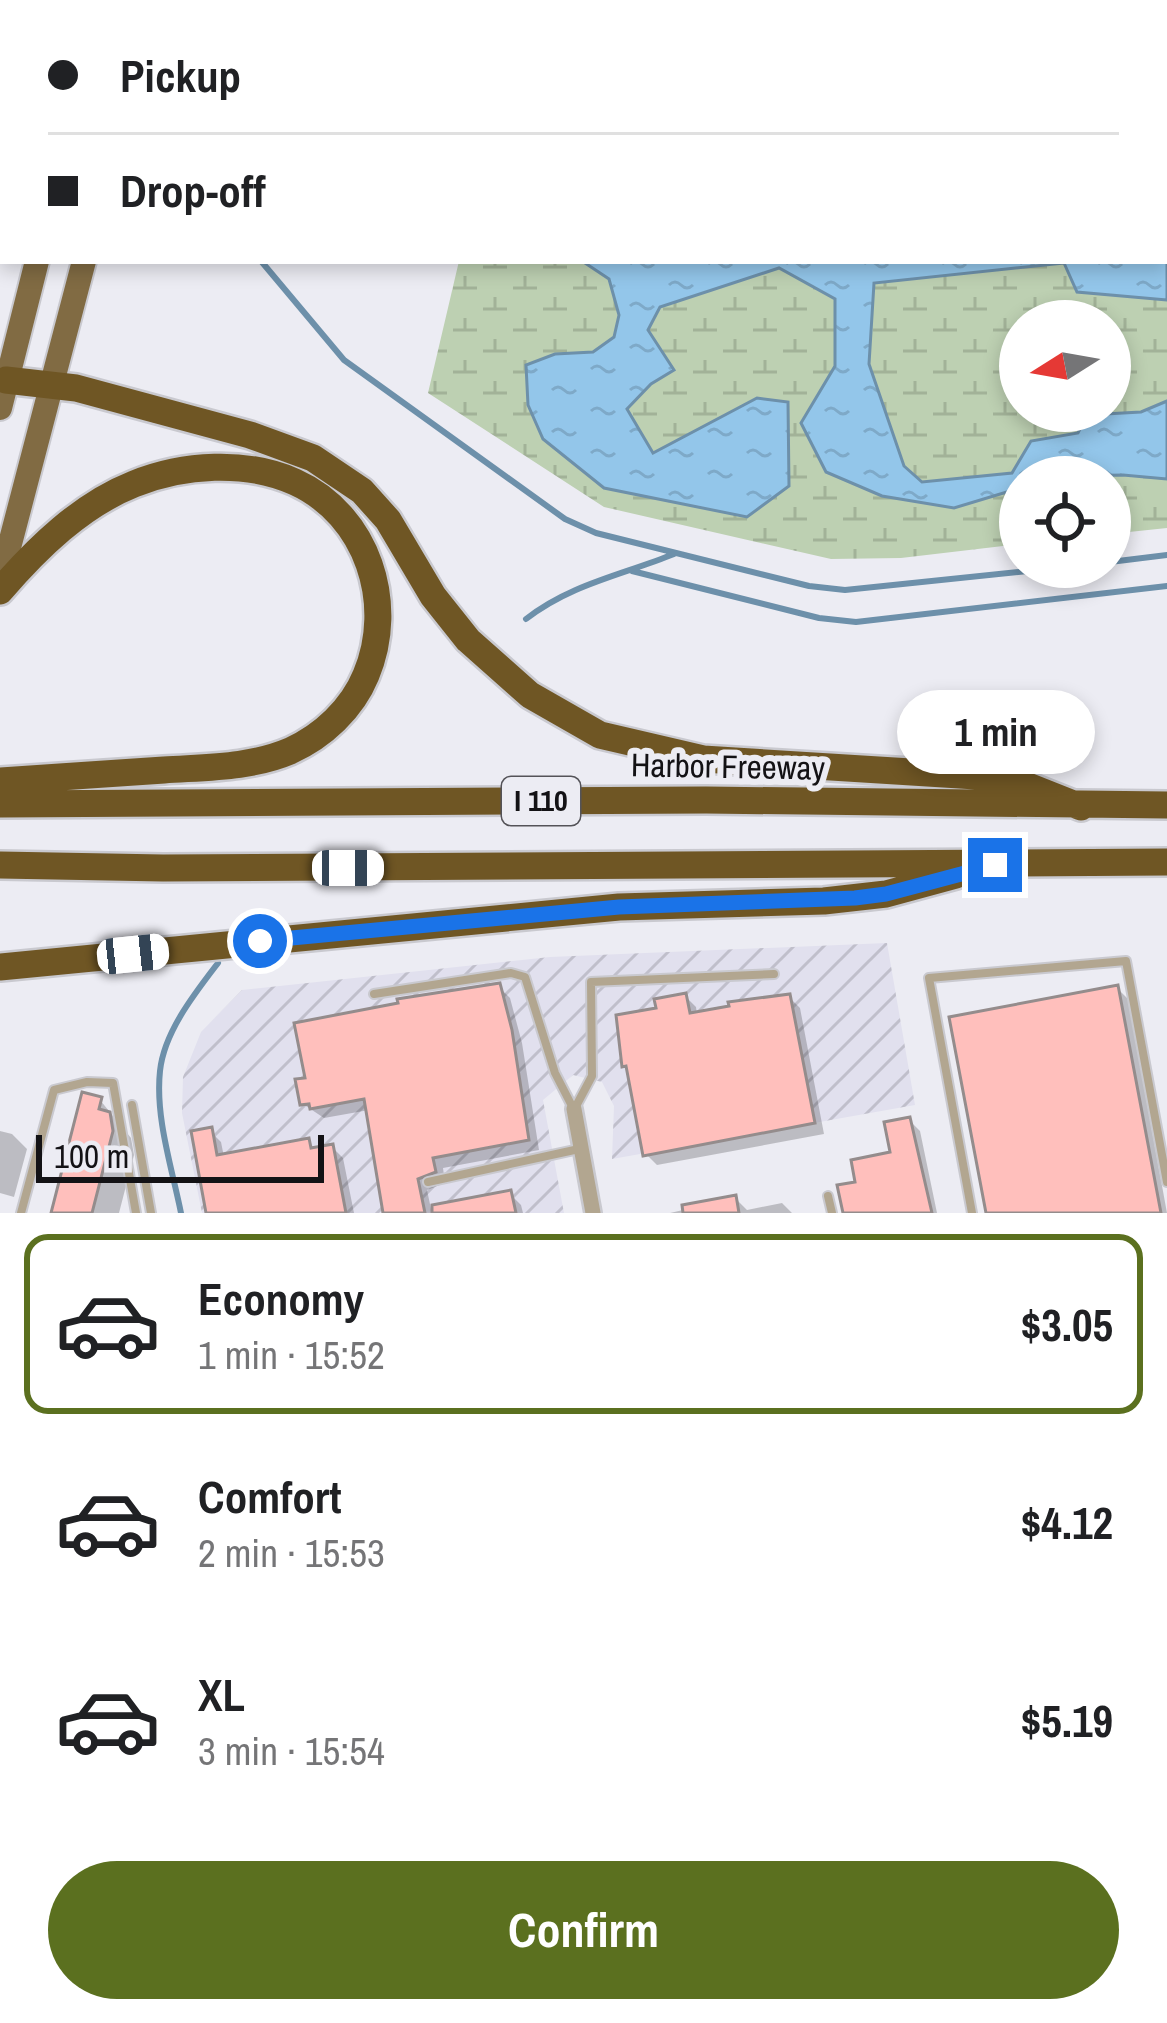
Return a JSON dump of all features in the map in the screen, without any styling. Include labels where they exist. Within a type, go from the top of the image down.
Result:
[{"type":"highway","points":[[2,389],[76,388],[290,446],[332,469],[362,491],[388,520],[433,596],[468,640],[530,694],[600,735],[703,759],[1008,778],[1082,807]]},
{"type":"highway","points":[[0,591],[44,544],[119,491],[166,474],[215,466],[295,482],[325,502],[360,542],[374,574],[379,610],[372,660],[352,701],[322,732],[292,750],[242,765],[0,781]]},
{"type":"highway","name":"Harbor Freeway","points":[[0,804],[706,800],[1167,805]]},
{"type":"highway","name":"I 110","points":[[0,865],[1167,862]]},
{"type":"highway","points":[[0,967],[619,907],[824,901],[886,894],[995,865]]},
{"type":"highway","points":[[0,883],[163,868]]},
{"type":"main road","points":[[2,389],[37,264]]},
{"type":"main road","points":[[0,582],[83,264]]},
{"type":"street","points":[[574,1109],[593,1213]]},
{"type":"lane","points":[[973,1213],[929,977],[1126,962],[1167,1182]]},
{"type":"lane","points":[[374,994],[511,973],[525,977],[555,1073],[574,1109]]},
{"type":"lane","points":[[574,1109],[592,1076],[589,995],[593,981],[774,974]]},
{"type":"lane","points":[[21,1213],[54,1090],[64,1085],[113,1083],[136,1213]]},
{"type":"lane","points":[[132,1106],[151,1213]]},
{"type":"lane","points":[[428,1182],[580,1149]]},
{"type":"lane","points":[[828,1196],[832,1213]]},
{"type":"shaded area","points":[[887,943],[915,1105],[612,1159],[614,1106],[602,1082],[573,1075],[543,1100],[564,1213],[202,1213],[182,1113],[183,1077],[201,1032],[242,990],[550,957]]},
{"type":"green space","points":[[458,264],[1167,264],[1167,528],[1131,532],[1131,456],[999,456],[999,546],[901,558],[831,559],[604,507],[428,393]]},
{"type":"water","points":[[586,264],[1054,264],[874,283],[869,364],[904,466],[922,482],[999,474],[999,494],[954,508],[882,496],[826,472],[801,423],[835,366],[835,299],[779,268],[660,307],[648,330],[674,370],[651,384],[627,409],[653,453],[757,398],[788,402],[789,486],[747,517],[604,488],[543,439],[528,405],[526,365],[555,354],[593,352],[614,337],[619,315],[609,279]]},
{"type":"water","points":[[1064,264],[1167,264],[1167,300],[1077,292]]},
{"type":"water","points":[[1167,401],[1167,479],[1131,476],[1131,456],[1022,456],[1031,441],[1078,432],[1131,432],[1131,413]]},
{"type":"building","points":[[500,983],[529,1140],[433,1158],[436,1172],[418,1179],[425,1213],[383,1213],[364,1099],[310,1109],[309,1104],[300,1105],[295,1079],[305,1078],[294,1023],[398,1003],[397,999]]},
{"type":"building","points":[[1118,985],[1161,1213],[986,1213],[949,1017]]},
{"type":"building","points":[[686,993],[690,1013],[729,1006],[728,1002],[790,994],[815,1123],[643,1156],[626,1066],[622,1067],[616,1015],[656,1008],[654,999]]},
{"type":"building","points":[[82,1092],[102,1097],[99,1109],[110,1112],[113,1131],[92,1213],[51,1213]]},
{"type":"building","points":[[910,1117],[932,1213],[843,1213],[837,1185],[855,1182],[851,1160],[890,1152],[884,1122]]},
{"type":"building","points":[[212,1127],[217,1155],[309,1138],[311,1148],[333,1144],[346,1213],[206,1213],[191,1131]]},
{"type":"building","points":[[511,1190],[516,1213],[432,1213],[432,1205]]},
{"type":"building","points":[[736,1195],[739,1213],[683,1213],[682,1205]]},
{"type":"waterway","points":[[264,264],[344,360],[565,519],[596,533],[809,586],[845,590],[999,574]]},
{"type":"waterway","points":[[526,619],[579,589],[674,554]]},
{"type":"waterway","points":[[1131,559],[1167,555]]},
{"type":"waterway","points":[[632,571],[819,618],[856,622],[1167,586]]},
{"type":"waterway","points":[[181,1213],[162,1124],[160,1071],[174,1028],[218,963]]},
{"type":"route","points":[[260,941],[619,907],[855,898],[995,865]]}]
